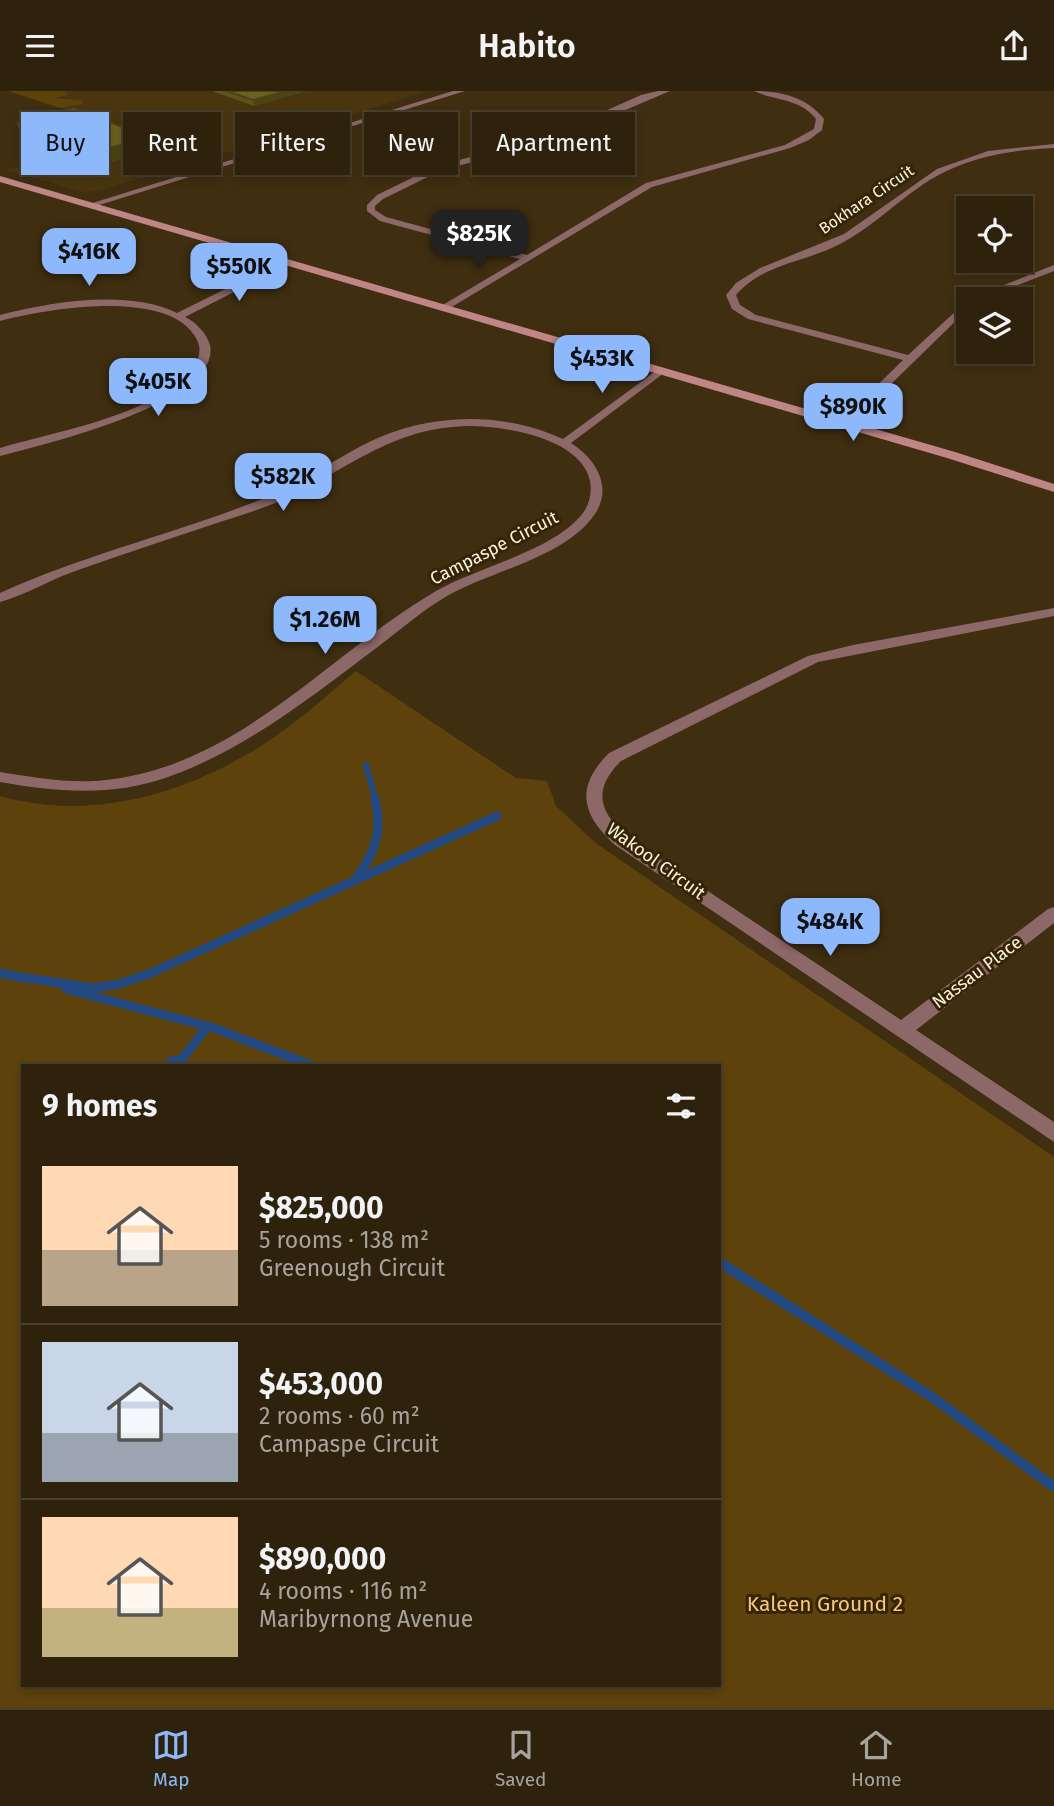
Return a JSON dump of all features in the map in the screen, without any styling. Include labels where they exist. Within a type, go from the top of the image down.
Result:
[{"type":"street","points":[[90,205],[461,91]]},
{"type":"street","points":[[528,258],[383,219],[374,214],[371,205],[380,197],[439,168],[550,139],[644,97],[666,91]]},
{"type":"street","points":[[445,308],[657,182],[797,143],[818,130],[820,119],[810,108],[790,99],[758,91]]},
{"type":"street","name":"Bokhara Circuit","points":[[910,359],[752,317],[736,307],[731,295],[736,288],[758,274],[841,239],[936,172],[999,151],[1054,146]]},
{"type":"street","points":[[0,179],[844,424],[1054,488]]},
{"type":"street","points":[[177,317],[286,262]]},
{"type":"street","points":[[1005,287],[1054,268]]},
{"type":"street","points":[[0,319],[47,307],[91,303],[145,307],[177,317],[193,327],[205,346],[200,367],[187,382],[166,396],[140,408],[0,452]]},
{"type":"street","points":[[844,424],[956,315]]},
{"type":"street","points":[[563,444],[660,372]]},
{"type":"street","name":"Campaspe Circuit","points":[[0,598],[52,574],[278,498],[380,441],[407,431],[451,424],[482,423],[526,430],[563,444],[588,464],[596,480],[593,506],[581,522],[562,537],[439,596],[231,745],[178,769],[117,784],[44,785],[0,777]]},
{"type":"street","name":"Wakool Circuit","points":[[1054,612],[853,649],[813,659],[625,751],[606,764],[595,782],[594,803],[597,813],[611,832],[1054,1133]]},
{"type":"street","name":"Nassau Place","points":[[901,1030],[1054,914]]},
{"type":"shaded area","points":[[8,91],[429,91],[350,115],[350,112],[235,112],[235,150],[221,154],[221,112],[123,112],[123,128],[109,124],[109,112],[73,112]]},
{"type":"shaded area","points":[[109,151],[123,157],[123,175],[151,175],[98,191],[83,192],[23,175],[109,175]]},
{"type":"shaded area","points":[[21,166],[21,175],[5,170]]},
{"type":"green space","points":[[8,91],[65,91],[68,95],[54,98],[81,100],[83,104],[60,108]]},
{"type":"green space","name":"Kaleen Ground 2","points":[[356,671],[516,778],[547,781],[556,806],[597,844],[1054,1157],[1054,1708],[0,1708],[0,796],[69,806],[137,799],[203,777],[234,762],[300,718]]},
{"type":"building","points":[[227,91],[286,91],[253,100]]},
{"type":"building","points":[[74,108],[84,112],[59,112]]},
{"type":"building","points":[[109,122],[123,127],[123,144],[109,148]]},
{"type":"waterway","points":[[366,765],[376,801]]},
{"type":"waterway","points":[[356,879],[376,841],[378,822],[375,799]]},
{"type":"waterway","points":[[21,977],[92,988],[119,984],[151,973],[497,816]]},
{"type":"waterway","points":[[0,973],[23,978]]},
{"type":"waterway","points":[[66,989],[208,1026]]},
{"type":"waterway","points":[[170,1064],[171,1061],[181,1060],[208,1026]]},
{"type":"waterway","points":[[208,1026],[308,1064]]},
{"type":"waterway","points":[[721,1263],[932,1397],[1054,1487]]}]
